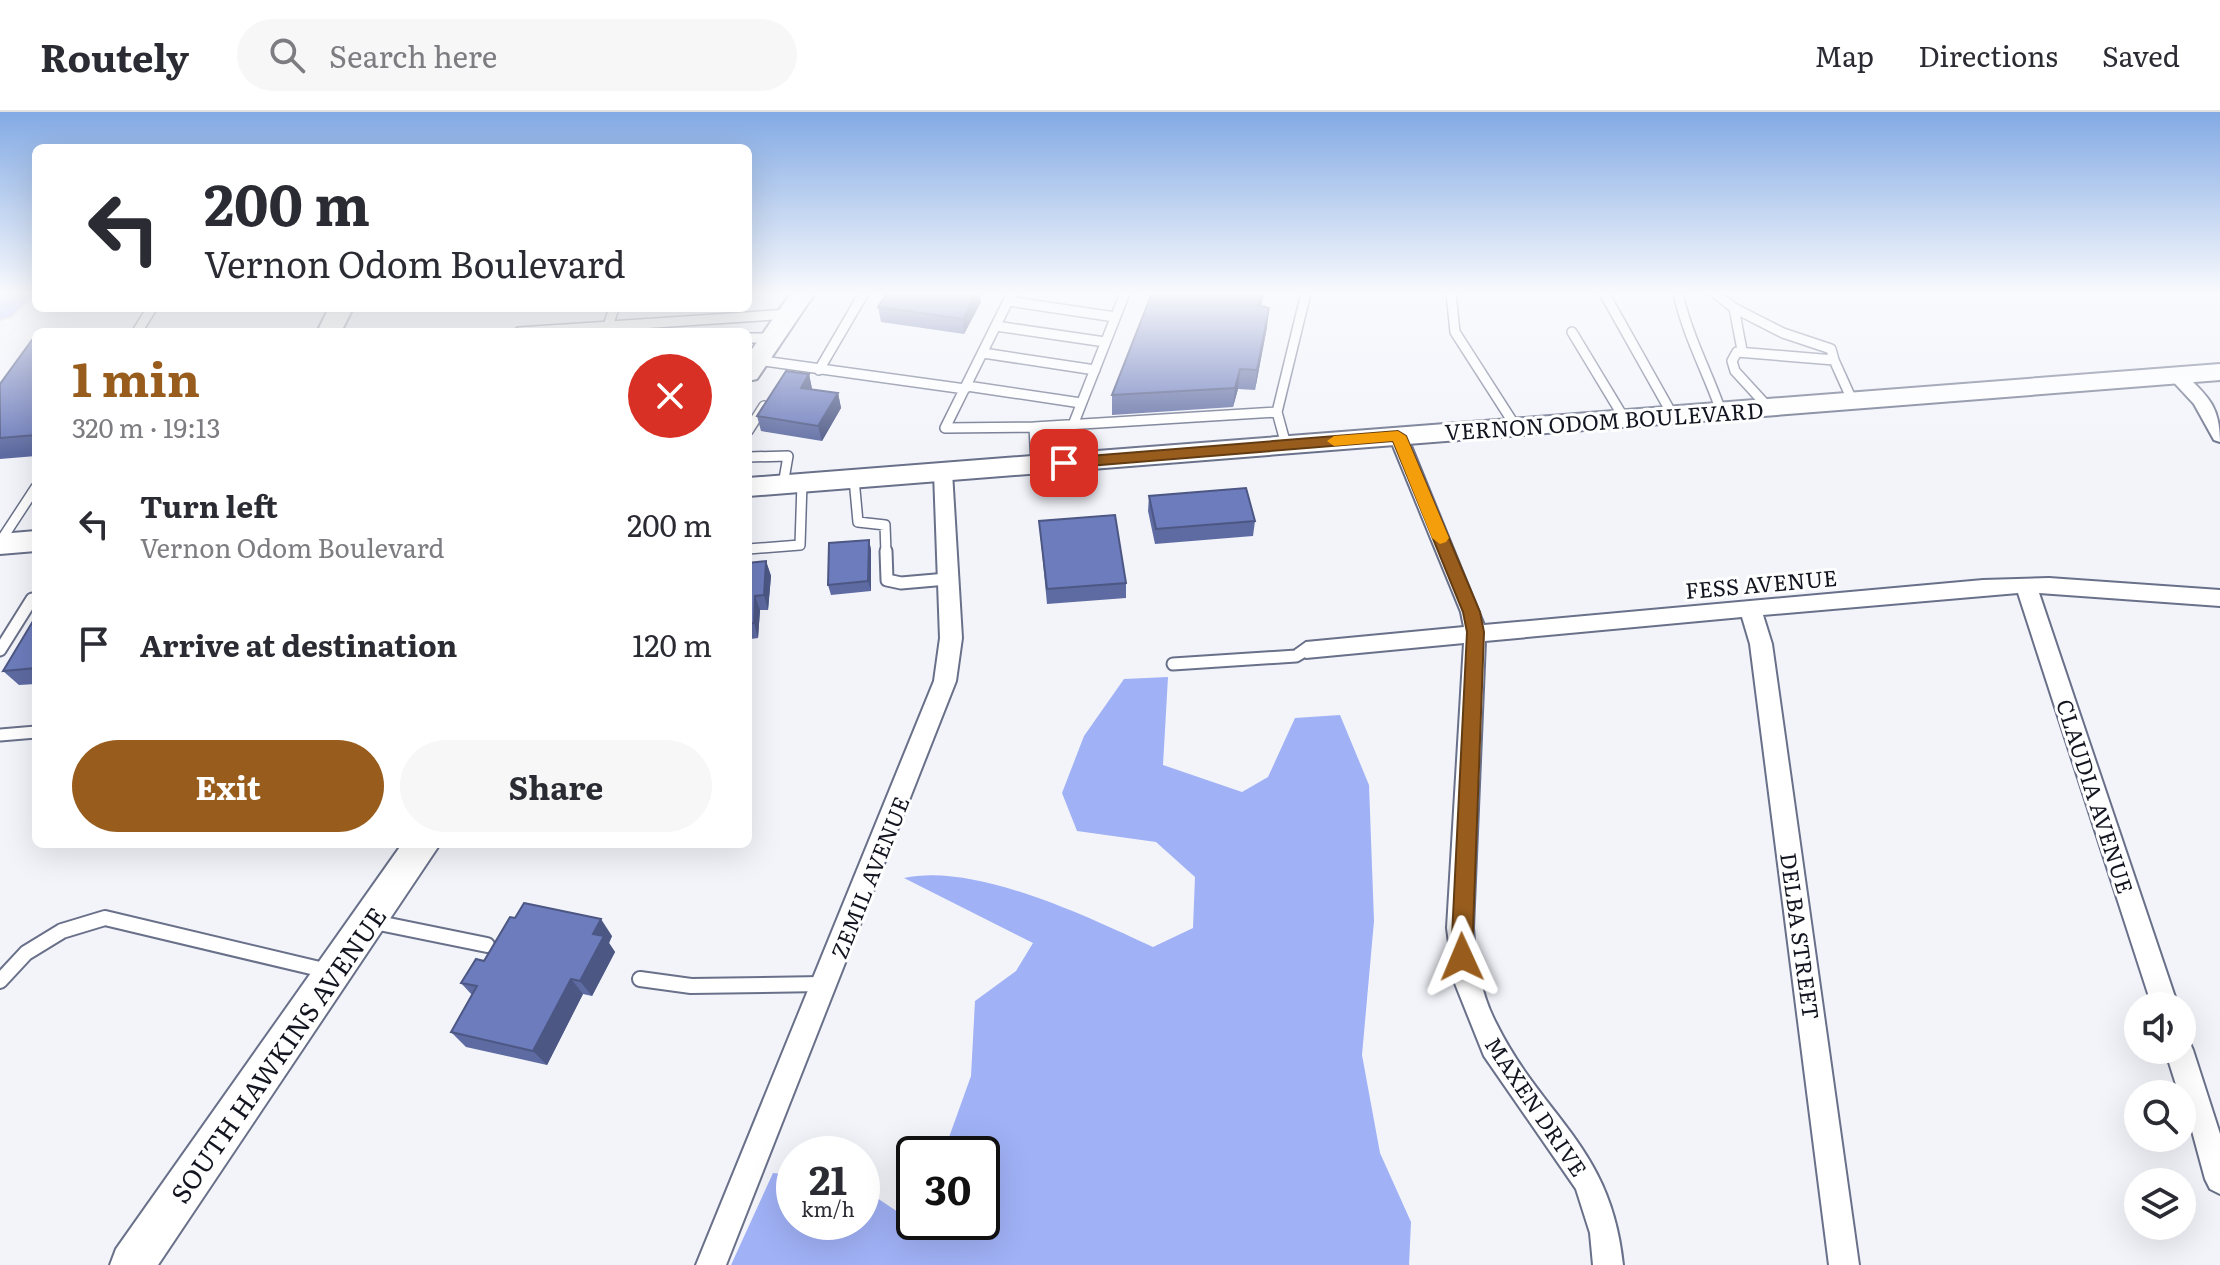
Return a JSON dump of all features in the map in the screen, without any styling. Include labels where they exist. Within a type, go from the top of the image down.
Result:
[{"type":"main road","name":"VERNON ODOM BOULEVARD","points":[[752,487],[2220,372]]},
{"type":"main road","points":[[0,543],[32,541]]},
{"type":"main road","name":"SOUTH HAWKINS AVENUE","points":[[132,1265],[419,848]]},
{"type":"street","points":[[2176,375],[2202,401],[2220,436]]},
{"type":"street","name":"MAXEN DRIVE","points":[[1398,436],[1471,612],[1475,632],[1462,957],[1474,1003],[1502,1061],[1580,1164],[1606,1234],[1608,1265]]},
{"type":"street","name":"ZEMIL AVENUE","points":[[711,1265],[945,681],[951,638],[943,472]]},
{"type":"street","name":"FESS AVENUE","points":[[1306,650],[1475,632],[2026,586],[2220,598]]},
{"type":"street","name":"CLAUDIA AVENUE","points":[[2026,586],[2160,992]]},
{"type":"street","name":"DELBA STREET","points":[[1750,608],[1761,644],[1844,1265]]},
{"type":"street","points":[[2183,1064],[2220,1179]]},
{"type":"lane","points":[[819,370],[833,347]]},
{"type":"lane","points":[[986,347],[945,428],[1034,427],[1277,412]]},
{"type":"lane","points":[[1073,425],[1103,347]]},
{"type":"lane","points":[[1286,445],[1277,412],[1293,347]]},
{"type":"lane","points":[[1465,347],[1516,427]]},
{"type":"lane","points":[[1581,347],[1624,418]]},
{"type":"lane","points":[[1634,347],[1672,414]]},
{"type":"lane","points":[[1695,347],[1721,411]]},
{"type":"lane","points":[[1824,347],[1831,349],[1852,400]]},
{"type":"lane","points":[[1742,350],[1834,360]]},
{"type":"lane","points":[[1742,350],[1732,361],[1735,371],[1768,407]]},
{"type":"lane","points":[[756,352],[791,366],[1081,403]]},
{"type":"lane","points":[[983,353],[1095,370]]},
{"type":"lane","points":[[783,379],[791,366]]},
{"type":"lane","points":[[752,425],[774,392]]},
{"type":"lane","points":[[1034,427],[1036,465]]},
{"type":"lane","points":[[752,457],[788,456],[800,545],[752,549]]},
{"type":"lane","points":[[854,479],[858,522],[885,525],[887,580],[901,583],[947,579]]},
{"type":"lane","points":[[0,543],[32,493]]},
{"type":"lane","points":[[0,650],[32,602]]},
{"type":"lane","points":[[1173,664],[1296,656],[1306,650]]},
{"type":"lane","points":[[0,735],[32,732]]},
{"type":"lane","points":[[0,981],[26,953],[50,938],[105,918],[334,972]]},
{"type":"lane","points":[[369,921],[487,945]]},
{"type":"lane","points":[[640,979],[691,986],[826,984]]},
{"type":"shaded area","points":[[1168,677],[1163,765],[1242,792],[1268,777],[1295,718],[1340,715],[1369,785],[1374,921],[1362,1055],[1380,1153],[1411,1222],[1409,1265],[731,1265],[773,1173],[776,1173],[776,1240],[880,1240],[880,1200],[896,1211],[896,1240],[1000,1240],[1000,1136],[949,1136],[971,1076],[975,1001],[1016,971],[1033,943],[904,878],[932,875],[996,885],[1097,921],[1153,947],[1193,928],[1195,877],[1156,842],[1077,831],[1062,793],[1084,736],[1124,679]]},
{"type":"building","points":[[27,347],[32,347],[32,435],[0,438],[0,384]]},
{"type":"building","points":[[1131,347],[1261,347],[1257,370],[1240,369],[1235,388],[1112,395]]},
{"type":"building","points":[[786,371],[809,374],[801,388],[838,393],[818,426],[757,416]]},
{"type":"building","points":[[1246,488],[1255,521],[1156,529],[1149,496]]},
{"type":"building","points":[[1115,515],[1126,583],[1047,589],[1039,521]]},
{"type":"building","points":[[869,540],[868,581],[828,585],[829,543]]},
{"type":"building","points":[[766,561],[764,595],[755,596],[752,623],[752,563]]},
{"type":"building","points":[[32,623],[32,668],[3,671]]},
{"type":"building","points":[[524,903],[601,919],[593,934],[604,936],[580,981],[571,979],[533,1051],[451,1032],[477,986],[461,983],[476,959],[484,961],[510,917],[515,918]]},
{"type":"slow traffic","points":[[1334,441],[1398,436],[1440,538]]},
{"type":"route","points":[[1064,463],[1398,436],[1471,612],[1475,632],[1477,658],[1460,928],[1462,957]]}]
